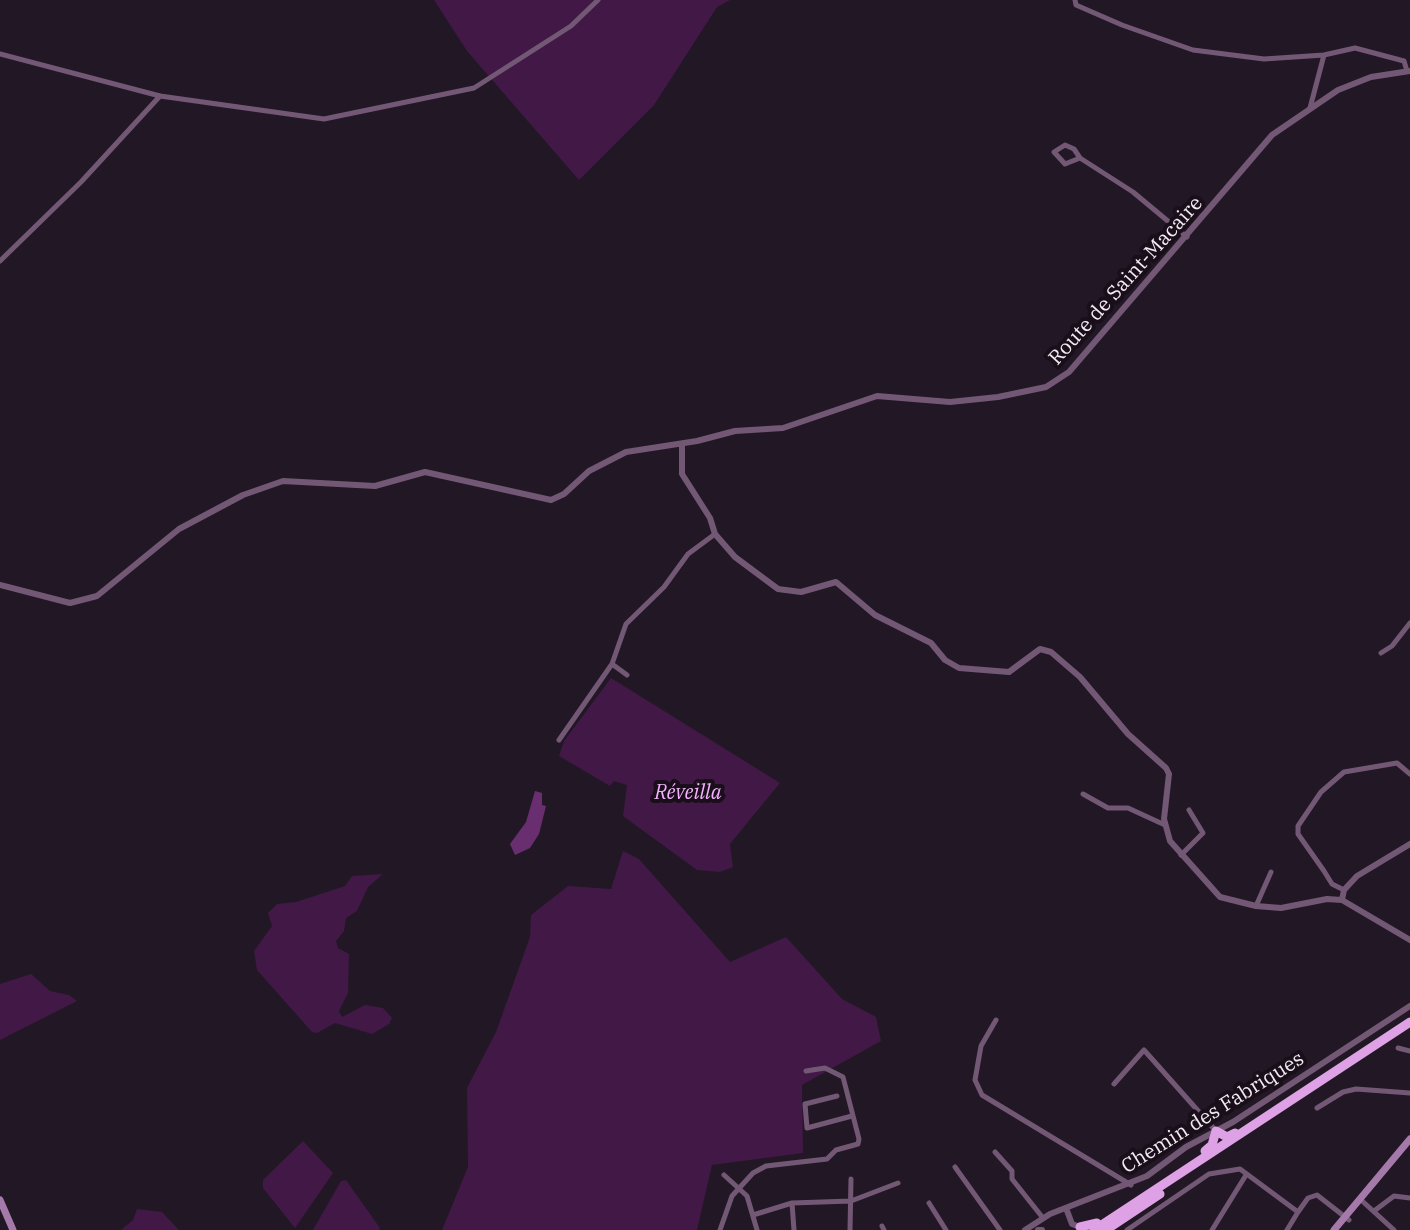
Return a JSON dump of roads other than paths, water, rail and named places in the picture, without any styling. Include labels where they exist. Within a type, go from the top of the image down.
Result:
[{"type":"highway","points":[[1094,1230],[1410,1022]]},
{"type":"highway","points":[[1106,1230],[1410,1029]]},
{"type":"highway","points":[[1080,1227],[1089,1228],[1137,1202],[1209,1148],[1216,1131],[1227,1137],[1292,1100]]},
{"type":"main road","points":[[1334,1230],[1410,1142]]},
{"type":"main road","points":[[0,1200],[12,1230]]},
{"type":"main road","points":[[1340,1230],[1347,1218]]},
{"type":"street","points":[[0,54],[160,96],[324,119],[444,97],[491,79],[571,26],[598,0]]},
{"type":"street","points":[[1075,0],[1076,5],[1122,25],[1193,50],[1264,59],[1324,55],[1355,48],[1404,61],[1409,71]]},
{"type":"street","points":[[1310,108],[1324,55]]},
{"type":"street","name":"Route de Saint-Macaire","points":[[0,585],[70,603],[97,596],[179,529],[243,495],[283,481],[375,486],[425,472],[551,500],[564,494],[589,471],[614,457],[735,431],[783,428],[877,396],[950,402],[998,397],[1046,387],[1069,372],[1188,237],[1257,150],[1310,108],[1360,81],[1409,71]]},
{"type":"street","points":[[0,261],[81,182],[160,96]]},
{"type":"street","points":[[1080,158],[1065,164],[1054,152],[1065,145],[1074,149],[1080,158],[1133,192],[1188,237]]},
{"type":"street","points":[[682,444],[682,474],[710,518],[715,534],[735,557],[778,589],[801,592],[836,582],[875,615],[931,643],[945,660],[959,668],[1009,672],[1046,648],[1080,677],[1128,734],[1166,768],[1169,774],[1164,822],[1180,855],[1220,897],[1256,906],[1281,908],[1327,899],[1342,900],[1410,940]]},
{"type":"street","points":[[559,740],[612,664],[626,624],[664,587],[688,554],[715,534]]},
{"type":"street","points":[[1381,653],[1392,646],[1410,623]]},
{"type":"street","points":[[612,664],[627,675]]},
{"type":"street","points":[[1344,890],[1332,884],[1298,834],[1298,826],[1321,792],[1344,772],[1397,763],[1410,774]]},
{"type":"street","points":[[1083,794],[1108,808],[1128,808],[1164,822]]},
{"type":"street","points":[[1180,855],[1203,833],[1189,810]]},
{"type":"street","points":[[1342,900],[1344,890],[1357,876],[1410,844]]},
{"type":"street","points":[[1256,906],[1271,872]]},
{"type":"street","name":"Chemin des Fabriques","points":[[1026,1230],[1066,1208],[1132,1185],[1186,1147],[1216,1131],[1410,1006]]},
{"type":"street","points":[[996,1020],[981,1046],[975,1080],[982,1095],[1132,1185]]},
{"type":"street","points":[[1398,1048],[1410,1051]]},
{"type":"street","points":[[1114,1084],[1144,1050],[1216,1131]]},
{"type":"street","points":[[720,1230],[732,1196],[753,1173],[766,1166],[827,1159],[836,1150],[858,1144],[843,1077],[825,1068],[806,1071]]},
{"type":"street","points":[[1317,1108],[1343,1092],[1356,1089],[1410,1093]]},
{"type":"street","points":[[837,1096],[805,1104],[807,1128],[852,1116]]},
{"type":"street","points":[[995,1152],[1012,1171],[1012,1179],[1043,1218]]},
{"type":"street","points":[[955,1167],[1000,1230]]},
{"type":"street","points":[[1127,1230],[1215,1171],[1240,1169],[1298,1212]]},
{"type":"street","points":[[724,1175],[740,1188],[757,1230]]},
{"type":"street","points":[[1212,1230],[1246,1175]]},
{"type":"street","points":[[850,1230],[851,1179]]},
{"type":"street","points":[[753,1215],[792,1203],[851,1201],[898,1183]]},
{"type":"street","points":[[1287,1230],[1308,1198],[1315,1195],[1347,1218]]},
{"type":"street","points":[[1374,1211],[1394,1196],[1410,1198]]},
{"type":"street","points":[[1362,1200],[1394,1230]]},
{"type":"street","points":[[792,1203],[794,1230]]},
{"type":"street","points":[[929,1203],[946,1230]]},
{"type":"street","points":[[1066,1208],[1072,1224],[1080,1227]]},
{"type":"park label","name":"Réveilla","points":[[688,793]]}]
